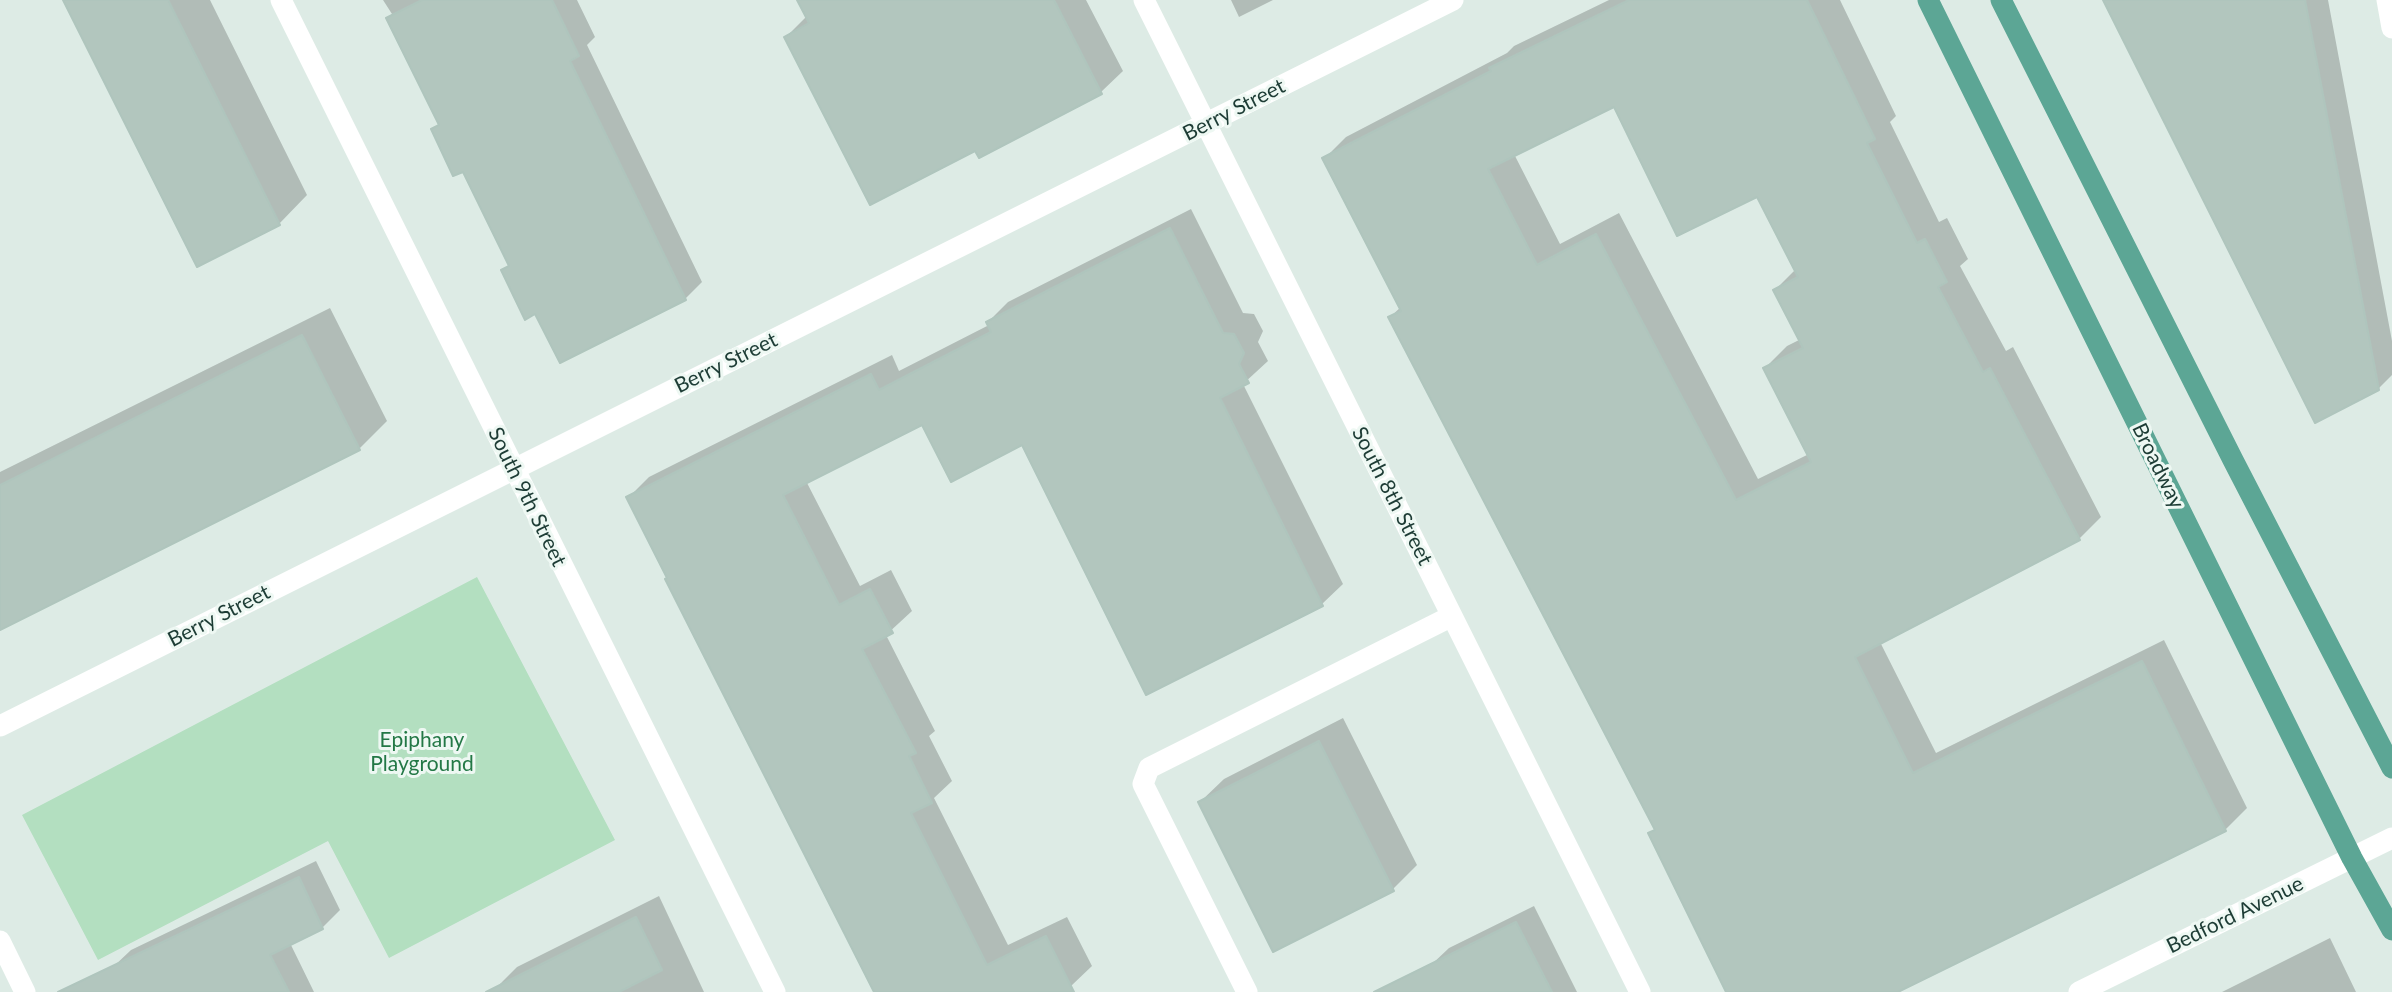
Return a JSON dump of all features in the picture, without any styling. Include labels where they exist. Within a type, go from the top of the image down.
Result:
[{"type":"main road","name":"Broadway","points":[[1928,0],[2352,858],[2392,930]]},
{"type":"main road","points":[[2001,0],[2392,768]]},
{"type":"street","name":"South 9th Street","points":[[281,0],[775,992]]},
{"type":"street","name":"South 8th Street","points":[[1144,0],[1640,992]]},
{"type":"street","name":"Berry Street","points":[[0,726],[1453,0]]},
{"type":"street","points":[[2387,0],[2392,28]]},
{"type":"street","points":[[1247,992],[1143,784],[1149,768],[1452,615]]},
{"type":"street","name":"Bedford Avenue","points":[[2079,992],[2392,838]]},
{"type":"street","points":[[0,941],[26,992]]},
{"type":"green space","name":"Epiphany Playground","points":[[477,577],[615,840],[389,958],[328,841],[98,960],[22,815]]},
{"type":"building","points":[[63,0],[168,0],[280,225],[197,267]]},
{"type":"building","points":[[422,0],[552,0],[579,56],[570,61],[686,300],[560,363],[535,314],[525,320],[501,270],[509,266],[463,172],[453,176],[431,129],[439,125],[386,18]]},
{"type":"building","points":[[797,0],[1054,0],[1102,94],[979,158],[975,151],[870,205],[784,37],[809,23]]},
{"type":"building","points":[[1629,0],[1807,0],[1875,139],[1867,143],[1917,243],[1925,239],[1947,282],[1938,287],[1983,372],[1990,368],[2080,540],[1855,657],[1913,773],[2142,661],[2226,831],[1898,992],[1726,992],[1648,833],[1655,830],[1388,317],[1401,311],[1322,158],[1491,71],[1489,68]],"holes":[[[1614,107],[1677,236],[1757,197],[1798,277],[1773,290],[1803,348],[1763,368],[1811,462],[1736,500],[1596,234],[1537,265],[1488,169]]]},
{"type":"building","points":[[2103,0],[2305,0],[2379,390],[2315,423]]},
{"type":"building","points":[[1170,228],[1223,333],[1234,334],[1244,353],[1239,364],[1249,383],[1220,398],[1323,606],[1146,695],[1022,445],[951,482],[922,425],[783,495],[839,605],[870,589],[893,633],[862,649],[916,753],[909,756],[932,803],[911,813],[987,965],[1046,936],[1074,992],[874,992],[626,497],[871,374],[879,390],[991,332],[986,322]]},
{"type":"building","points":[[302,335],[360,450],[0,630],[0,485]]},
{"type":"building","points":[[1319,741],[1394,891],[1273,952],[1198,802]]},
{"type":"building","points":[[299,877],[323,929],[270,955],[289,992],[58,992]]},
{"type":"building","points":[[636,917],[662,970],[619,992],[486,992]]},
{"type":"building","points":[[1516,922],[1552,992],[1374,992]]}]
